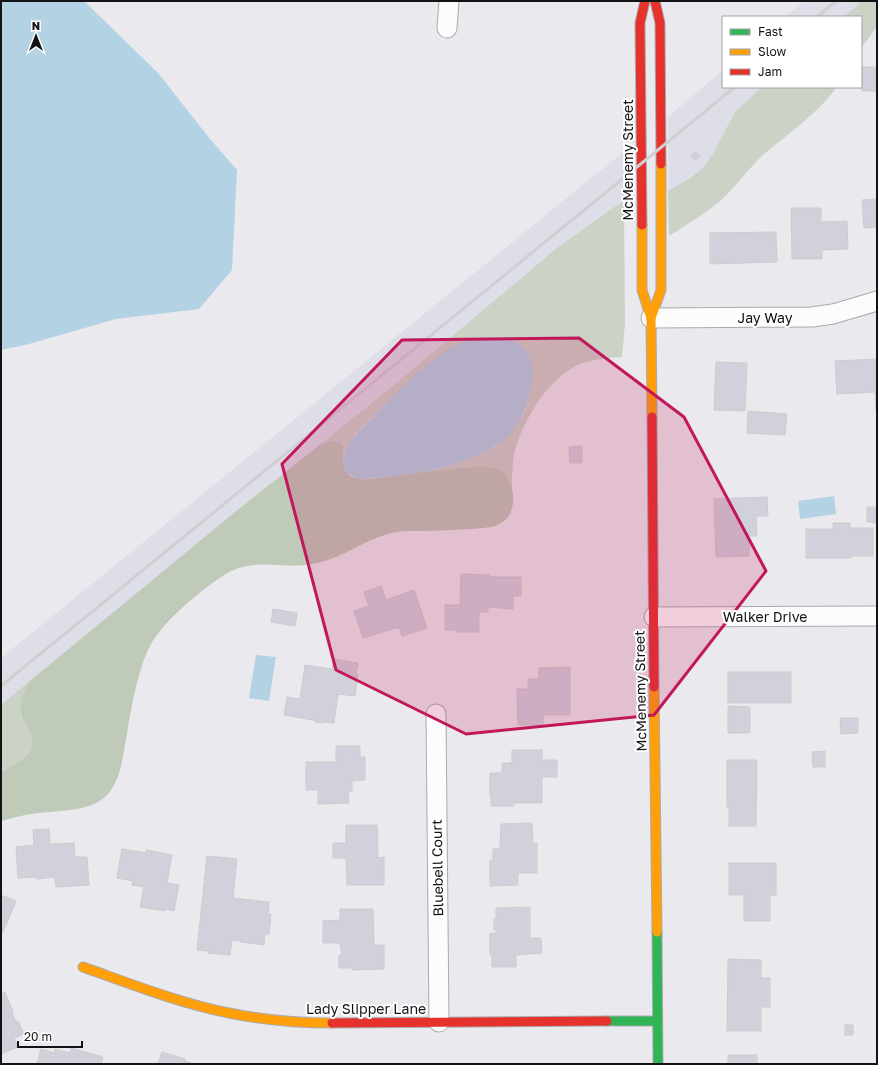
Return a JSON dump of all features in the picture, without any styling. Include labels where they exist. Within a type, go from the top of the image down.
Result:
[{"type":"street","points":[[447,28],[449,1]]},
{"type":"street","name":"McMenemy Street","points":[[645,1],[640,23],[642,290],[651,318],[658,1064]]},
{"type":"street","name":"McMenemy Street","points":[[651,318],[661,290],[660,23],[655,1]]},
{"type":"street","name":"Jay Way","points":[[651,318],[812,316],[833,314],[877,302]]},
{"type":"street","name":"Walker Drive","points":[[654,617],[877,616]]},
{"type":"street","name":"Bluebell Court","points":[[436,714],[439,1022]]},
{"type":"street","name":"Lady Slipper Lane","points":[[83,967],[191,1003],[248,1017],[290,1022],[657,1021]]},
{"type":"highlighted area","points":[[579,338],[684,417],[766,571],[654,715],[466,734],[336,670],[282,464],[402,340]]},
{"type":"shaded area","points":[[804,1],[864,1],[847,16],[786,16]]},
{"type":"shaded area","points":[[862,1],[877,1],[877,27],[862,47],[862,16],[845,16]]},
{"type":"shaded area","points":[[722,71],[722,88],[763,88],[740,156],[669,209],[668,117]]},
{"type":"shaded area","points":[[761,88],[836,88],[812,115],[763,155],[719,202],[701,216],[669,236],[668,191],[689,179],[703,168],[714,152],[735,112]]},
{"type":"shaded area","points":[[633,144],[633,196],[1,712],[1,658]]},
{"type":"shaded area","points":[[624,201],[625,324],[622,357],[606,358],[580,364],[569,370],[558,379],[539,400],[525,425],[515,450],[513,461],[512,493],[506,476],[491,467],[466,467],[386,477],[442,468],[482,454],[494,447],[521,418],[528,402],[532,368],[529,356],[522,346],[426,367],[380,409],[356,434],[345,451],[344,458],[340,443],[327,442],[317,447],[388,390],[557,248]]},
{"type":"shaded area","points":[[31,680],[21,704],[21,712],[24,724],[32,740],[32,745],[30,751],[22,759],[13,766],[1,772],[1,705]]},
{"type":"green space","points":[[332,441],[342,445],[344,464],[348,474],[360,479],[372,479],[444,469],[489,467],[499,469],[507,476],[511,485],[513,501],[511,512],[502,523],[491,527],[459,530],[397,532],[378,537],[323,562],[290,566],[247,566],[236,569],[224,575],[204,589],[183,607],[156,636],[150,646],[142,666],[136,689],[120,770],[115,784],[108,794],[98,802],[83,808],[29,814],[1,821],[1,772],[25,757],[30,751],[32,745],[30,734],[22,718],[21,708],[23,695],[31,680],[240,508],[317,447]]},
{"type":"water","points":[[1,1],[84,1],[158,73],[210,139],[237,170],[232,270],[199,309],[116,319],[29,344],[1,350]]},
{"type":"water","points":[[489,337],[510,340],[519,344],[527,352],[533,369],[531,391],[528,402],[519,422],[508,436],[482,453],[467,460],[435,470],[368,479],[358,479],[347,473],[344,465],[344,459],[348,446],[357,434],[399,391],[420,371],[451,348],[469,340]]},
{"type":"water","points":[[834,496],[836,514],[800,519],[798,501]]},
{"type":"water","points":[[256,655],[276,657],[269,701],[249,698]]},
{"type":"building","points":[[862,67],[877,67],[877,91],[862,91]]},
{"type":"building","points":[[696,151],[700,156],[695,160],[691,156]]},
{"type":"building","points":[[877,199],[877,227],[864,228],[862,200]]},
{"type":"building","points":[[791,208],[821,208],[821,222],[847,221],[848,249],[822,250],[822,259],[792,259]]},
{"type":"building","points":[[776,232],[777,262],[710,264],[710,233]]},
{"type":"building","points":[[877,359],[877,411],[875,392],[837,394],[835,361]]},
{"type":"building","points":[[716,362],[747,363],[745,411],[714,410]]},
{"type":"building","points":[[748,411],[787,414],[785,435],[747,433]]},
{"type":"building","points":[[582,446],[582,463],[570,463],[569,447]]},
{"type":"building","points":[[767,497],[768,516],[756,516],[757,536],[749,536],[749,556],[716,557],[714,499]]},
{"type":"building","points":[[867,507],[877,507],[877,523],[867,522]]},
{"type":"building","points":[[833,523],[850,523],[850,528],[873,528],[873,556],[851,556],[851,558],[806,558],[806,529],[833,529]]},
{"type":"building","points":[[461,574],[490,575],[490,577],[521,577],[521,596],[513,596],[513,609],[488,607],[488,612],[479,612],[479,632],[456,632],[456,630],[445,630],[445,605],[460,605]]},
{"type":"building","points":[[381,586],[386,600],[414,590],[427,628],[402,636],[399,627],[363,638],[354,611],[369,606],[364,592]]},
{"type":"building","points":[[273,609],[297,613],[295,626],[271,622]]},
{"type":"building","points":[[334,659],[358,663],[356,674],[358,674],[355,696],[338,694],[334,723],[322,723],[284,715],[287,697],[300,699],[305,665],[332,669]]},
{"type":"building","points":[[570,667],[570,715],[543,715],[543,725],[518,725],[517,689],[528,689],[528,679],[539,679],[539,668]]},
{"type":"building","points":[[728,672],[791,672],[791,703],[728,703]]},
{"type":"building","points":[[728,706],[750,707],[750,733],[728,733]]},
{"type":"building","points":[[840,718],[858,718],[858,733],[841,734]]},
{"type":"building","points":[[336,746],[360,746],[360,757],[365,757],[365,780],[352,781],[352,791],[348,791],[349,803],[318,804],[318,790],[306,790],[306,762],[336,762]]},
{"type":"building","points":[[512,750],[542,750],[542,760],[557,760],[557,777],[542,777],[542,803],[514,803],[514,806],[491,806],[490,773],[502,773],[502,763],[512,763]]},
{"type":"building","points":[[825,751],[825,767],[813,767],[812,752]]},
{"type":"building","points":[[727,760],[757,760],[756,826],[729,826],[729,807],[727,807]]},
{"type":"building","points":[[532,823],[533,844],[537,843],[537,873],[518,873],[518,885],[490,886],[490,860],[493,860],[493,849],[500,849],[501,824]]},
{"type":"building","points":[[346,825],[377,825],[378,858],[384,857],[384,885],[347,885],[346,858],[333,858],[333,843],[346,843]]},
{"type":"building","points":[[49,829],[50,844],[74,843],[75,857],[87,857],[89,885],[56,887],[55,877],[37,879],[37,877],[18,878],[16,847],[34,845],[33,830]]},
{"type":"building","points":[[122,849],[146,853],[146,850],[172,855],[167,883],[179,885],[174,911],[140,907],[144,887],[132,885],[133,881],[117,878]]},
{"type":"building","points":[[207,856],[237,859],[233,898],[269,902],[268,914],[271,914],[269,934],[265,934],[264,945],[232,940],[230,955],[208,953],[208,951],[197,950]]},
{"type":"building","points":[[729,863],[776,863],[776,895],[770,895],[770,921],[744,921],[744,895],[729,895]]},
{"type":"building","points":[[1,895],[16,901],[3,932],[1,932]]},
{"type":"building","points":[[530,907],[530,938],[541,938],[542,953],[516,955],[516,967],[492,967],[492,955],[490,955],[490,933],[497,933],[497,930],[494,930],[496,908]]},
{"type":"building","points":[[340,909],[373,909],[374,945],[384,945],[384,969],[352,970],[352,968],[339,968],[339,955],[342,955],[340,943],[323,943],[323,921],[340,920]]},
{"type":"building","points":[[728,959],[761,960],[761,978],[770,978],[770,1007],[761,1007],[761,1031],[727,1031]]},
{"type":"building","points":[[1,992],[2,994],[5,992],[16,1022],[18,1021],[24,1034],[14,1038],[18,1047],[1,1054]]},
{"type":"building","points":[[845,1025],[853,1025],[853,1035],[845,1035]]},
{"type":"building","points":[[71,1048],[103,1057],[101,1064],[37,1064],[41,1049],[54,1053],[55,1049],[70,1053]]},
{"type":"building","points":[[162,1052],[185,1059],[185,1061],[194,1064],[158,1064]]},
{"type":"building","points":[[728,1055],[757,1055],[757,1064],[728,1064]]},
{"type":"railway","points":[[818,16],[836,1]]},
{"type":"railway","points":[[1,686],[734,88]]},
{"type":"traffic: fast","points":[[657,932],[658,1064]]},
{"type":"traffic: fast","points":[[607,1021],[657,1021]]},
{"type":"traffic: slow","points":[[651,318],[661,290],[661,164]]},
{"type":"traffic: slow","points":[[642,225],[642,290],[651,318],[652,417]]},
{"type":"traffic: slow","points":[[654,687],[657,932]]},
{"type":"traffic: slow","points":[[83,967],[155,993],[210,1009],[293,1022],[332,1023]]},
{"type":"traffic: jam","points":[[642,225],[640,23],[645,1]]},
{"type":"traffic: jam","points":[[655,1],[660,23],[661,164]]},
{"type":"traffic: jam","points":[[652,417],[654,687]]},
{"type":"traffic: jam","points":[[332,1023],[607,1021]]}]
